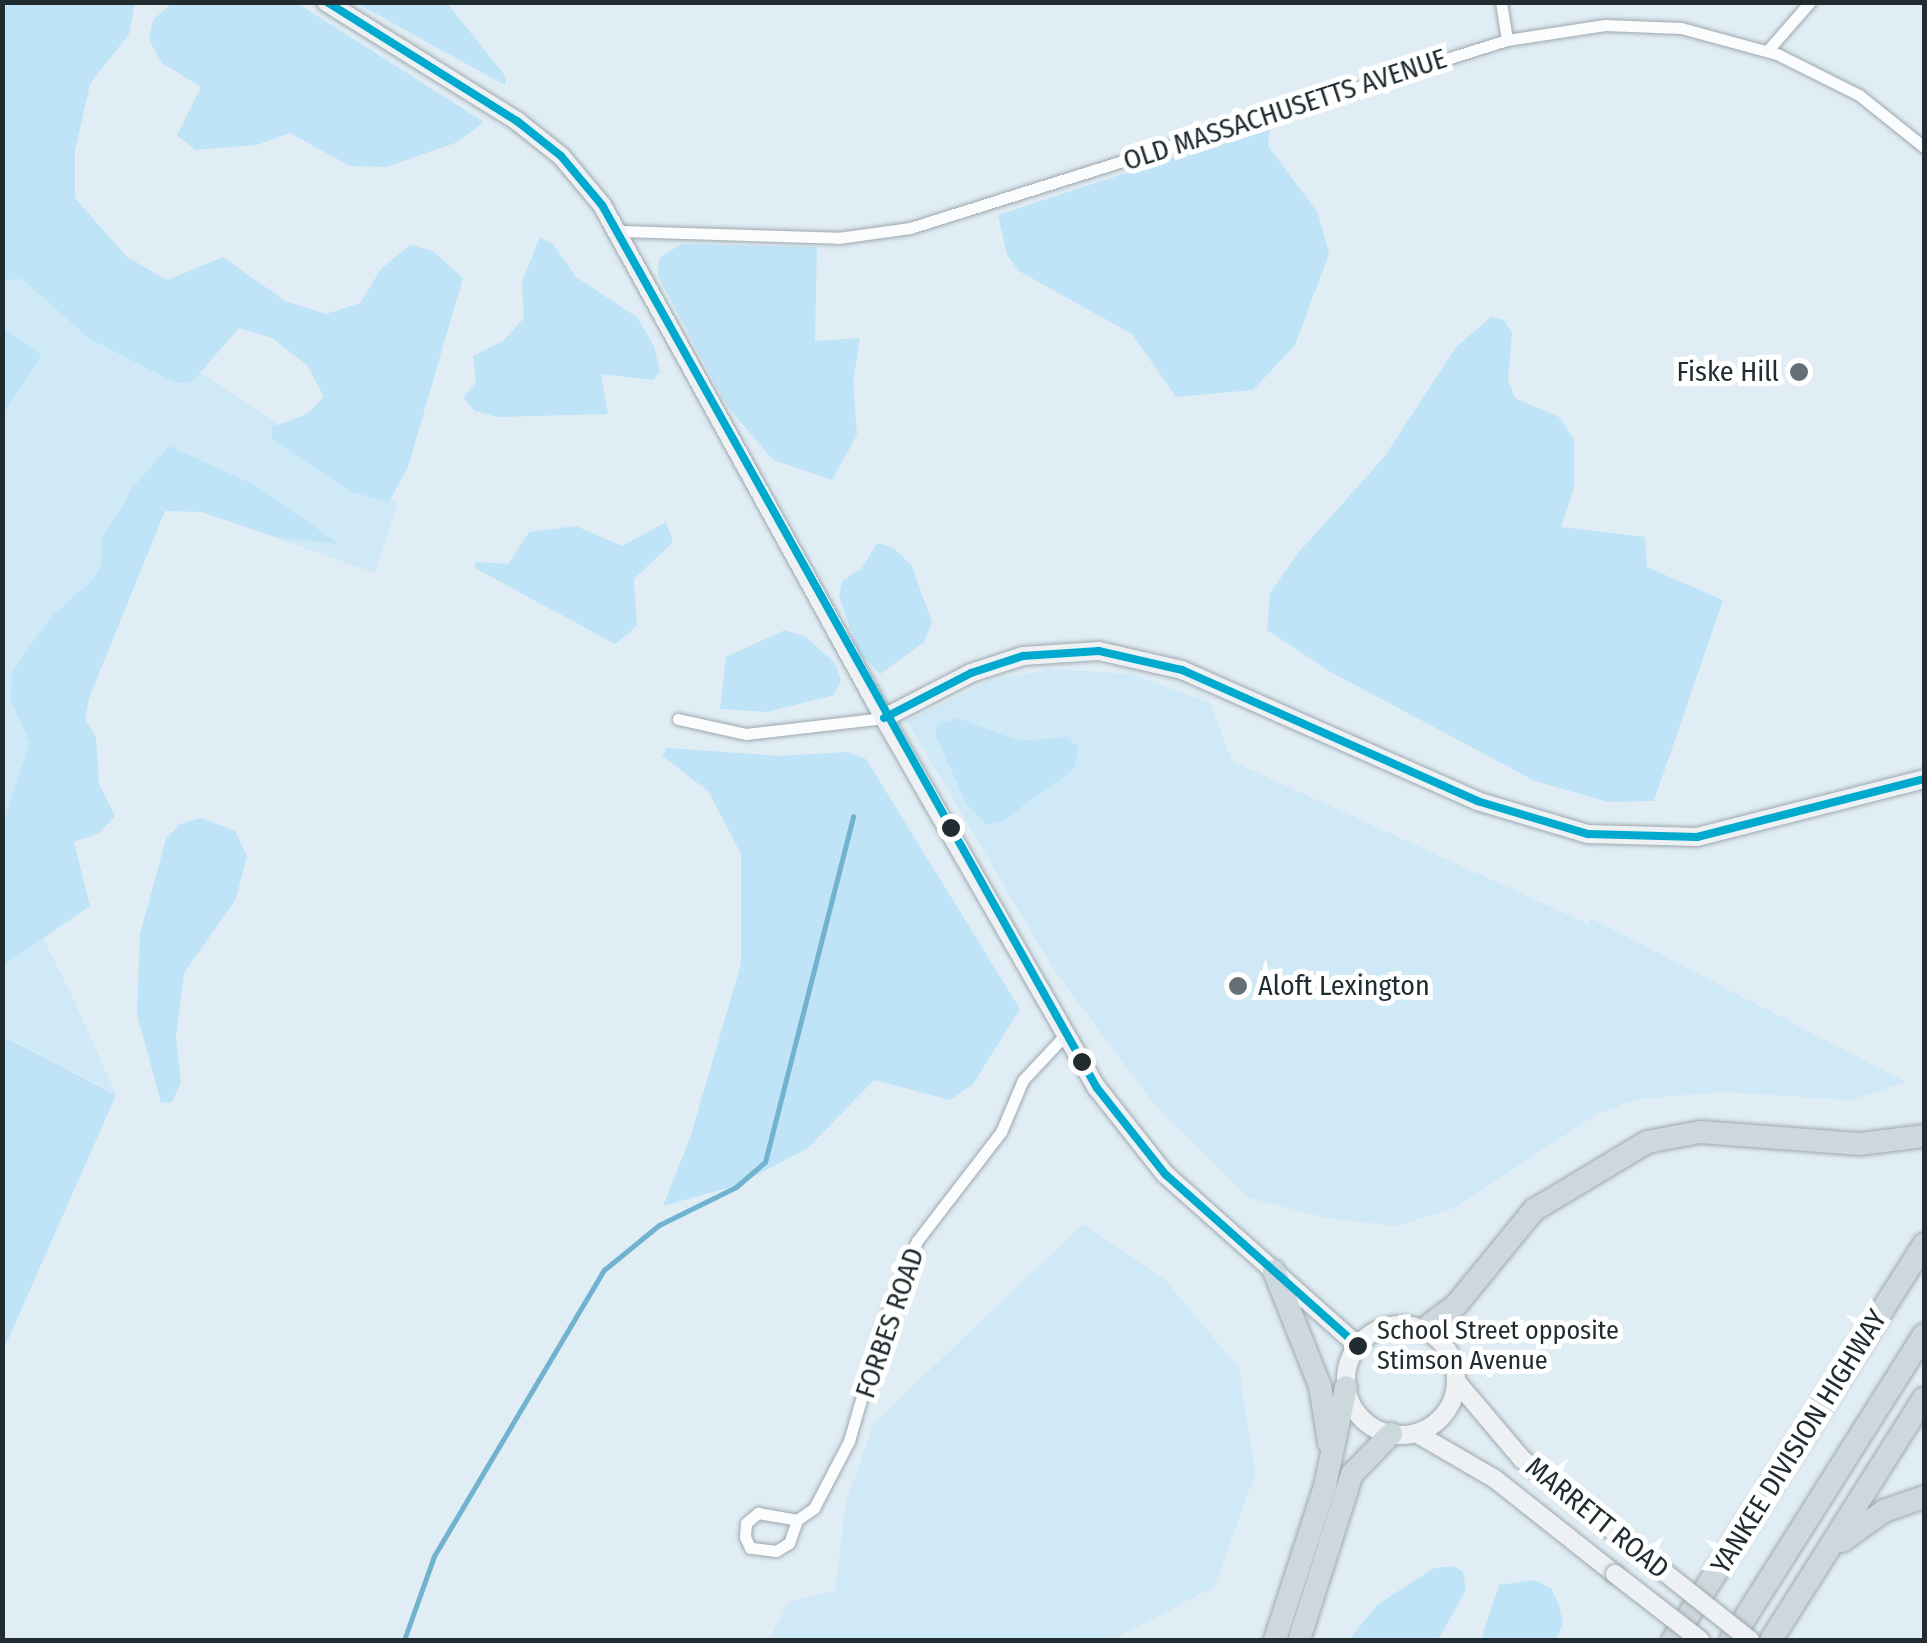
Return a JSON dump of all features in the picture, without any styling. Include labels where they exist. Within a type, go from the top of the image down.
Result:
[{"type":"highway","points":[[1423,1330],[1457,1304],[1534,1210],[1639,1145],[1700,1132],[1860,1144],[1924,1136]]},
{"type":"highway","name":"YANKEE DIVISION HIGHWAY","points":[[1673,1640],[1924,1244]]},
{"type":"highway","points":[[1274,1271],[1324,1400],[1328,1478]]},
{"type":"highway","name":"YANKEE DIVISION HIGHWAY","points":[[1731,1640],[1924,1335]]},
{"type":"highway","points":[[1275,1640],[1328,1478],[1346,1388]]},
{"type":"highway","points":[[1771,1640],[1924,1398]]},
{"type":"highway","points":[[1298,1640],[1352,1474],[1391,1434]]},
{"type":"highway","points":[[1825,1556],[1884,1511],[1924,1497]]},
{"type":"main road","points":[[326,2],[549,145],[621,230],[884,718],[1064,1035],[1165,1174],[1358,1346]]},
{"type":"main road","points":[[884,718],[1012,659],[1100,651],[1182,670],[1478,801],[1588,834],[1697,837],[1924,778]]},
{"type":"main road","points":[[1383,1328],[1423,1330],[1447,1349],[1456,1382],[1445,1414],[1416,1434],[1391,1434],[1359,1416],[1346,1388],[1358,1346],[1383,1328]]},
{"type":"main road","name":"MARRETT ROAD","points":[[1456,1382],[1522,1458],[1750,1640]]},
{"type":"main road","name":"MARRETT ROAD","points":[[1416,1434],[1495,1479],[1700,1640]]},
{"type":"street","points":[[1501,2],[1506,40]]},
{"type":"street","points":[[1768,50],[1810,2]]},
{"type":"street","name":"OLD MASSACHUSETTS AVENUE","points":[[621,230],[838,238],[910,228],[1506,40],[1570,28],[1651,25],[1768,50],[1848,88],[1924,147]]},
{"type":"street","points":[[678,719],[746,734],[884,718]]},
{"type":"street","name":"FORBES ROAD","points":[[798,1520],[758,1513],[746,1523],[744,1538],[750,1548],[776,1551],[789,1542],[798,1520],[814,1508],[849,1441],[882,1326],[917,1241],[1001,1132],[1023,1080],[1064,1035]]},
{"type":"shaded area","points":[[173,2],[297,3],[484,122],[455,143],[386,167],[350,166],[290,133],[257,145],[195,150],[177,135],[201,87],[162,63],[149,40],[153,20]]},
{"type":"shaded area","points":[[3,3],[135,3],[129,34],[90,84],[75,151],[75,198],[127,257],[167,280],[223,257],[285,301],[326,314],[360,303],[381,269],[410,245],[433,251],[463,278],[408,467],[389,502],[352,492],[272,440],[272,427],[307,414],[324,397],[307,365],[272,338],[239,328],[192,382],[176,383],[90,339],[22,279],[3,280]]},
{"type":"shaded area","points":[[356,3],[447,3],[506,77],[505,85]]},
{"type":"shaded area","points":[[1270,126],[1268,146],[1318,213],[1329,254],[1295,345],[1253,390],[1176,397],[1132,334],[1019,271],[1007,255],[998,215]]},
{"type":"shaded area","points":[[540,237],[553,244],[576,277],[637,317],[654,346],[660,372],[653,380],[601,374],[608,414],[497,417],[475,411],[463,398],[476,382],[473,356],[503,341],[524,318],[522,282]]},
{"type":"shaded area","points":[[3,241],[398,504],[375,573],[143,491],[3,852]]},
{"type":"shaded area","points":[[681,244],[817,247],[815,341],[860,338],[853,382],[857,435],[832,480],[773,460],[727,406],[658,276],[659,258]]},
{"type":"shaded area","points":[[1491,317],[1504,320],[1512,333],[1508,380],[1515,398],[1559,417],[1574,439],[1574,488],[1561,527],[1645,537],[1647,567],[1723,600],[1654,801],[1608,802],[1535,781],[1329,671],[1267,630],[1270,593],[1299,552],[1385,456],[1456,347]]},
{"type":"shaded area","points":[[3,328],[42,354],[3,415]]},
{"type":"shaded area","points":[[169,446],[255,485],[339,544],[276,537],[201,512],[165,511],[89,698],[85,719],[96,737],[99,784],[115,816],[99,833],[74,842],[90,906],[3,966],[3,823],[30,743],[10,699],[13,671],[49,619],[93,579],[101,567],[101,540],[134,486]]},
{"type":"shaded area","points":[[666,522],[673,542],[634,579],[637,626],[615,644],[475,568],[475,562],[508,564],[529,532],[576,526],[622,546]]},
{"type":"shaded area","points":[[877,543],[894,548],[912,566],[932,622],[924,642],[880,674],[858,652],[839,596],[842,581],[862,568]]},
{"type":"shaded area","points":[[785,630],[806,637],[835,663],[841,680],[834,695],[767,712],[720,709],[726,657]]},
{"type":"shaded area","points":[[1051,669],[1131,674],[1210,703],[1232,761],[1588,924],[1591,918],[1906,1082],[1851,1100],[1723,1092],[1636,1099],[1594,1116],[1454,1208],[1397,1226],[1327,1218],[1249,1198],[1158,1109],[1054,970],[907,721],[991,680]]},
{"type":"shaded area","points":[[959,718],[1019,741],[1068,737],[1079,748],[1074,769],[1001,822],[986,825],[966,803],[935,734],[938,724]]},
{"type":"shaded area","points":[[667,748],[780,756],[847,752],[866,759],[1020,1009],[973,1084],[950,1100],[874,1080],[808,1148],[738,1185],[663,1206],[690,1138],[741,964],[741,854],[708,791],[662,756]]},
{"type":"shaded area","points":[[201,818],[235,831],[247,856],[236,899],[184,973],[176,1037],[181,1083],[172,1102],[161,1103],[137,1014],[140,934],[166,839],[180,824]]},
{"type":"shaded area","points":[[2,855],[72,996],[116,1094],[3,1035]]},
{"type":"shaded area","points":[[3,1036],[116,1095],[3,1351]]},
{"type":"shaded area","points":[[1083,1224],[1166,1281],[1239,1368],[1255,1474],[1214,1587],[1112,1640],[769,1640],[788,1603],[835,1590],[846,1503],[874,1423]]},
{"type":"shaded area","points":[[1453,1566],[1463,1572],[1466,1590],[1438,1640],[1349,1640],[1377,1605],[1434,1568]]},
{"type":"shaded area","points":[[1534,1580],[1551,1588],[1559,1605],[1563,1623],[1556,1640],[1481,1640],[1499,1585]]},
{"type":"waterway","points":[[404,1640],[434,1556],[604,1270],[659,1225],[736,1187],[765,1162],[853,816]]},
{"type":"transit line","points":[[327,2],[517,121],[561,156],[602,205],[1097,1088],[1165,1174],[1358,1346]]},
{"type":"transit line","points":[[884,718],[971,673],[1023,656],[1099,651],[1182,670],[1477,801],[1588,834],[1697,837],[1924,779]]},
{"type":"place","name":"Fiske Hill","points":[[1799,372]]},
{"type":"place","name":"Aloft Lexington","points":[[1238,986]]},
{"type":"place","name":"School Street opposite Stimson Avenue","points":[[1358,1346]]}]
